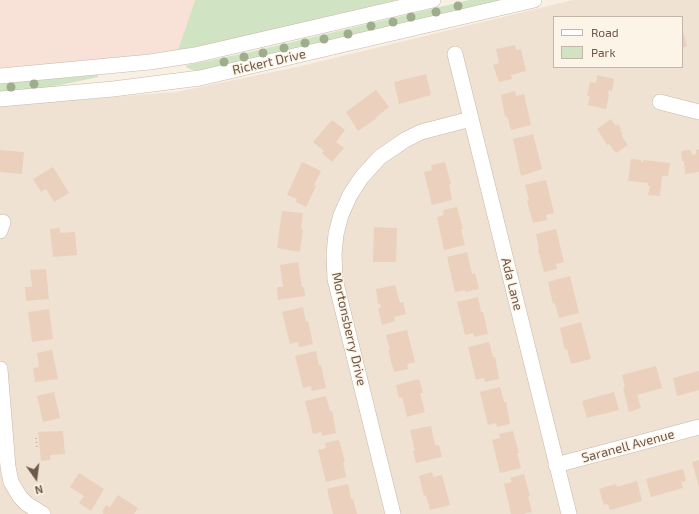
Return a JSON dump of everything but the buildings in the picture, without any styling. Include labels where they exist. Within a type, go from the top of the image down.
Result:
[{"type":"street","name":"Rickert Drive","points":[[0,76],[150,62],[195,55],[433,0]]},
{"type":"street","name":"Rickert Drive","points":[[0,99],[113,89],[200,78],[534,0]]},
{"type":"street","name":"Ada Lane","points":[[455,54],[569,514]]},
{"type":"street","points":[[660,102],[699,112]]},
{"type":"street","name":"Mortonsberry Drive","points":[[393,514],[336,279],[334,254],[336,234],[341,215],[350,195],[361,178],[380,156],[421,132],[471,119]]},
{"type":"street","points":[[0,369],[4,468],[14,489],[20,497],[27,504],[43,514]]},
{"type":"street","name":"Saranell Avenue","points":[[556,465],[699,427]]},
{"type":"path","points":[[36,438],[37,447],[39,447]]},
{"type":"shaded area","points":[[0,0],[195,0],[178,50],[132,57],[0,68]]},
{"type":"shaded area","points":[[573,0],[699,0],[699,514],[0,514],[0,106],[176,92],[297,67]]},
{"type":"green space","points":[[195,0],[397,0],[226,41],[178,50]]},
{"type":"green space","points":[[469,0],[507,0],[199,71],[186,67],[187,65],[246,53]]},
{"type":"green space","points":[[98,75],[98,77],[37,90],[0,93],[0,83]]}]
